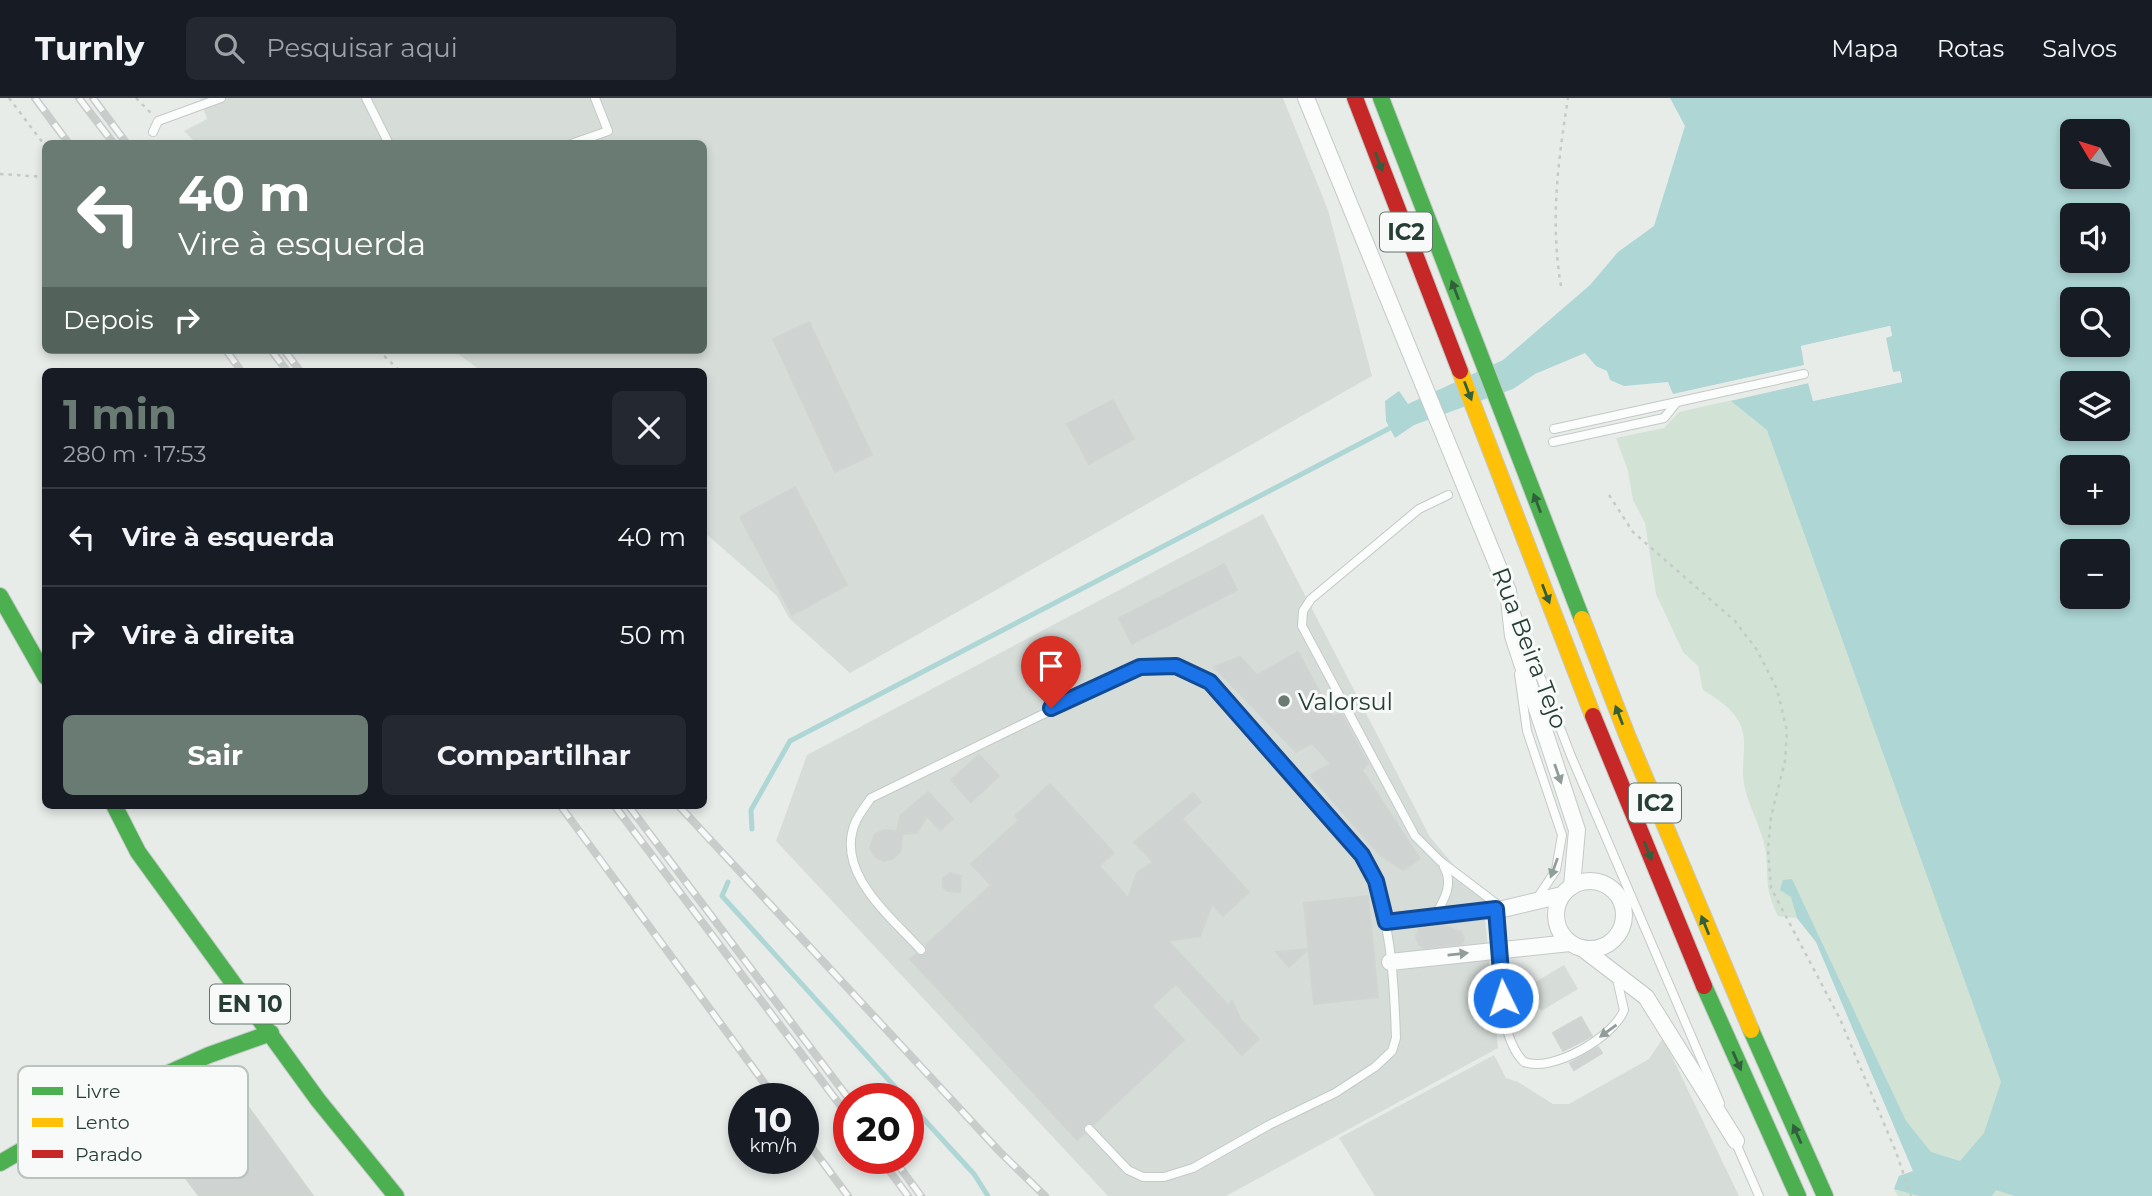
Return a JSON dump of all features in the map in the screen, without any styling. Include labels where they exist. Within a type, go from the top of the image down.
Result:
[{"type":"main road","name":"IC2","points":[[1355,98],[1604,744],[1699,974],[1798,1196]]},
{"type":"main road","name":"IC2","points":[[1381,98],[1627,735],[1721,964],[1825,1196]]},
{"type":"main road","points":[[0,596],[42,670]]},
{"type":"main road","name":"EN 10","points":[[116,809],[138,852],[318,1100],[396,1196]]},
{"type":"main road","points":[[184,1066],[271,1033]]},
{"type":"main road","points":[[0,1163],[18,1153]]},
{"type":"street","name":"Rua Beira Tejo","points":[[1306,98],[1508,591]]},
{"type":"street","points":[[1508,591],[1513,636],[1577,830],[1567,891],[1556,915],[1558,926],[1576,945],[1646,997],[1735,1141]]},
{"type":"street","points":[[1386,922],[1500,909],[1535,902],[1567,891],[1583,882],[1604,884],[1620,899],[1623,909],[1620,931],[1604,946],[1499,950],[1390,962]]},
{"type":"lane","points":[[153,132],[158,121],[221,98]]},
{"type":"lane","points":[[366,98],[387,140]]},
{"type":"lane","points":[[582,140],[608,131],[595,98]]},
{"type":"lane","points":[[1554,429],[1804,374]]},
{"type":"lane","points":[[1553,442],[1664,418],[1677,402]]},
{"type":"lane","points":[[1448,495],[1419,509],[1311,599],[1302,617],[1302,626],[1415,836],[1440,862],[1500,909],[1499,950],[1504,1022],[1510,1044],[1524,1062],[1534,1066],[1563,1059],[1619,1022],[1623,1000],[1613,971]]},
{"type":"lane","name":"Rua Beira Tejo","points":[[1508,591],[1571,755],[1759,1196]]},
{"type":"lane","points":[[1513,636],[1527,731],[1562,835],[1556,870],[1535,902]]},
{"type":"lane","points":[[920,950],[860,879],[851,851],[855,822],[871,798],[1140,667],[1176,666],[1210,682],[1362,855],[1376,881],[1386,922],[1396,1038],[1392,1051],[1376,1067],[1335,1093],[1269,1125],[1192,1168],[1164,1177],[1143,1177],[1128,1170],[1089,1129]]},
{"type":"lane","points":[[1435,917],[1449,880],[1440,862]]},
{"type":"path","points":[[9,98],[42,142]]},
{"type":"path","points":[[136,98],[158,121]]},
{"type":"path","points":[[1561,286],[1555,250],[1555,214],[1568,98]]},
{"type":"path","points":[[0,174],[42,177]]},
{"type":"path","points":[[381,354],[397,368]]},
{"type":"path","points":[[1609,495],[1633,532],[1735,621],[1757,650],[1777,689],[1787,732],[1785,761],[1769,838],[1771,888],[1840,1019],[1896,1152],[1910,1196]]},
{"type":"shaded area","points":[[200,98],[1283,98],[1328,210],[1372,376],[850,673],[789,618],[777,596],[707,535],[707,368],[477,368],[458,354],[707,354],[707,140],[193,140],[184,131],[207,119]]},
{"type":"shaded area","points":[[1263,514],[1430,837],[1483,900],[1498,1048],[1226,1196],[1108,1196],[776,841],[807,755]]},
{"type":"shaded area","points":[[1564,965],[1578,989],[1541,1011],[1527,987]]},
{"type":"shaded area","points":[[1663,1038],[1739,1196],[1375,1196],[1339,1138],[1494,1055],[1506,1078],[1518,1082],[1553,1104],[1569,1104],[1649,1059]]},
{"type":"green space","points":[[1809,383],[2135,1196],[1898,1196],[1894,1189],[1899,1176],[1913,1171],[1816,942],[1797,918],[1778,916],[1768,885],[1764,844],[1744,786],[1742,728],[1728,708],[1703,690],[1698,666],[1683,652],[1656,594],[1645,523],[1633,500],[1628,471],[1616,438],[1664,428],[1679,412]]},
{"type":"water","points":[[1670,98],[2152,98],[2152,1196],[2015,1196],[1996,1190],[1992,1196],[1919,1196],[1894,1189],[1899,1176],[1913,1171],[1816,942],[1797,918],[1791,897],[1780,890],[1783,880],[1792,879],[1906,1121],[1931,1152],[1960,1161],[1984,1133],[2001,1082],[1767,430],[1731,401],[1809,383],[1813,401],[1902,382],[1900,372],[1893,373],[1885,337],[1892,335],[1890,326],[1801,346],[1805,365],[1673,394],[1668,382],[1624,386],[1610,380],[1607,371],[1596,366],[1585,353],[1535,374],[1513,389],[1414,425],[1395,438],[1386,421],[1385,401],[1399,391],[1408,404],[1503,360],[1590,285],[1618,252],[1654,226],[1685,126]]},
{"type":"pier","points":[[1890,326],[1892,336],[1886,338],[1893,372],[1900,371],[1902,382],[1813,401],[1808,383],[1727,401],[1730,397],[1808,380],[1812,382],[1815,397],[1898,379],[1890,374],[1882,338],[1887,330],[1805,348],[1808,365],[1806,369],[1674,398],[1670,395],[1804,365],[1801,346]]},
{"type":"building","points":[[809,322],[872,455],[835,472],[773,339]]},
{"type":"building","points":[[1113,400],[1134,439],[1089,464],[1067,424]]},
{"type":"building","points":[[795,487],[847,585],[792,615],[740,517]]},
{"type":"building","points":[[1224,564],[1237,590],[1132,644],[1119,618]]},
{"type":"building","points":[[1298,652],[1333,717],[1341,713],[1368,764],[1362,770],[1420,859],[1403,870],[1380,855],[1310,775],[1331,764],[1312,743],[1296,752],[1214,667],[1240,657],[1257,675]]},
{"type":"building","points":[[979,755],[999,776],[971,802],[951,780]]},
{"type":"building","points":[[1050,784],[1114,853],[1099,866],[1128,898],[1137,873],[1153,862],[1134,842],[1193,793],[1201,802],[1182,819],[1249,892],[1223,916],[1212,904],[1200,936],[1168,941],[1228,1005],[1232,1001],[1241,1020],[1259,1039],[1242,1055],[1176,984],[1152,1006],[1184,1040],[1094,1124],[1085,1124],[1084,1133],[1077,1140],[910,959],[916,954],[925,955],[926,945],[991,885],[971,864],[1019,820],[1015,816]]},
{"type":"building","points":[[928,792],[953,819],[940,830],[927,816],[917,833],[902,834],[901,850],[894,858],[884,861],[875,857],[870,848],[875,834],[884,830],[897,831],[900,816]]},
{"type":"building","points":[[950,873],[961,876],[960,892],[947,891],[943,887],[943,878]]},
{"type":"building","points":[[1368,896],[1378,997],[1314,1004],[1304,903]]},
{"type":"building","points":[[1445,926],[1461,932],[1464,938],[1462,944],[1423,948],[1419,944],[1416,937],[1419,929]]},
{"type":"building","points":[[1308,949],[1289,967],[1276,952]]},
{"type":"building","points":[[1581,1017],[1592,1036],[1563,1051],[1553,1033]]},
{"type":"building","points":[[1598,1047],[1602,1053],[1574,1070],[1570,1063]]},
{"type":"building","points":[[248,1107],[313,1196],[199,1196],[186,1178],[248,1178]]},
{"type":"waterway","points":[[752,829],[751,810],[790,741],[1390,428]]},
{"type":"waterway","points":[[728,882],[722,896],[891,1083]]},
{"type":"waterway","points":[[924,1119],[974,1174],[988,1196]]},
{"type":"railway","points":[[35,98],[66,140]]},
{"type":"railway","points":[[79,98],[111,140]]},
{"type":"railway","points":[[93,98],[124,140]]},
{"type":"railway","points":[[229,354],[239,368]]},
{"type":"railway","points":[[274,354],[285,368]]},
{"type":"railway","points":[[287,354],[298,368]]},
{"type":"railway","points":[[563,809],[764,1083]]},
{"type":"railway","points":[[617,809],[833,1096]]},
{"type":"railway","points":[[631,809],[837,1083]]},
{"type":"railway","points":[[682,809],[1000,1152],[1045,1196]]},
{"type":"railway","points":[[819,1157],[848,1196]]},
{"type":"railway","points":[[892,1174],[908,1196]]},
{"type":"railway","points":[[905,1174],[921,1196]]},
{"type":"traffic: fast","points":[[1381,98],[1582,619]]},
{"type":"traffic: fast","points":[[0,596],[42,670]]},
{"type":"traffic: fast","points":[[116,809],[138,852],[318,1100],[396,1196]]},
{"type":"traffic: fast","points":[[1704,986],[1798,1196]]},
{"type":"traffic: fast","points":[[1751,1030],[1825,1196]]},
{"type":"traffic: fast","points":[[184,1066],[271,1033]]},
{"type":"traffic: fast","points":[[0,1163],[18,1153]]},
{"type":"traffic: slow","points":[[1460,371],[1593,716]]},
{"type":"traffic: slow","points":[[1582,619],[1627,735],[1751,1030]]},
{"type":"traffic: jam","points":[[1355,98],[1460,371]]},
{"type":"traffic: jam","points":[[1593,716],[1704,986]]},
{"type":"place","name":"Valorsul","points":[[1284,701]]},
{"type":"route","points":[[1051,708],[1140,667],[1176,666],[1210,682],[1362,855],[1376,881],[1386,922],[1496,909],[1503,998]]}]
